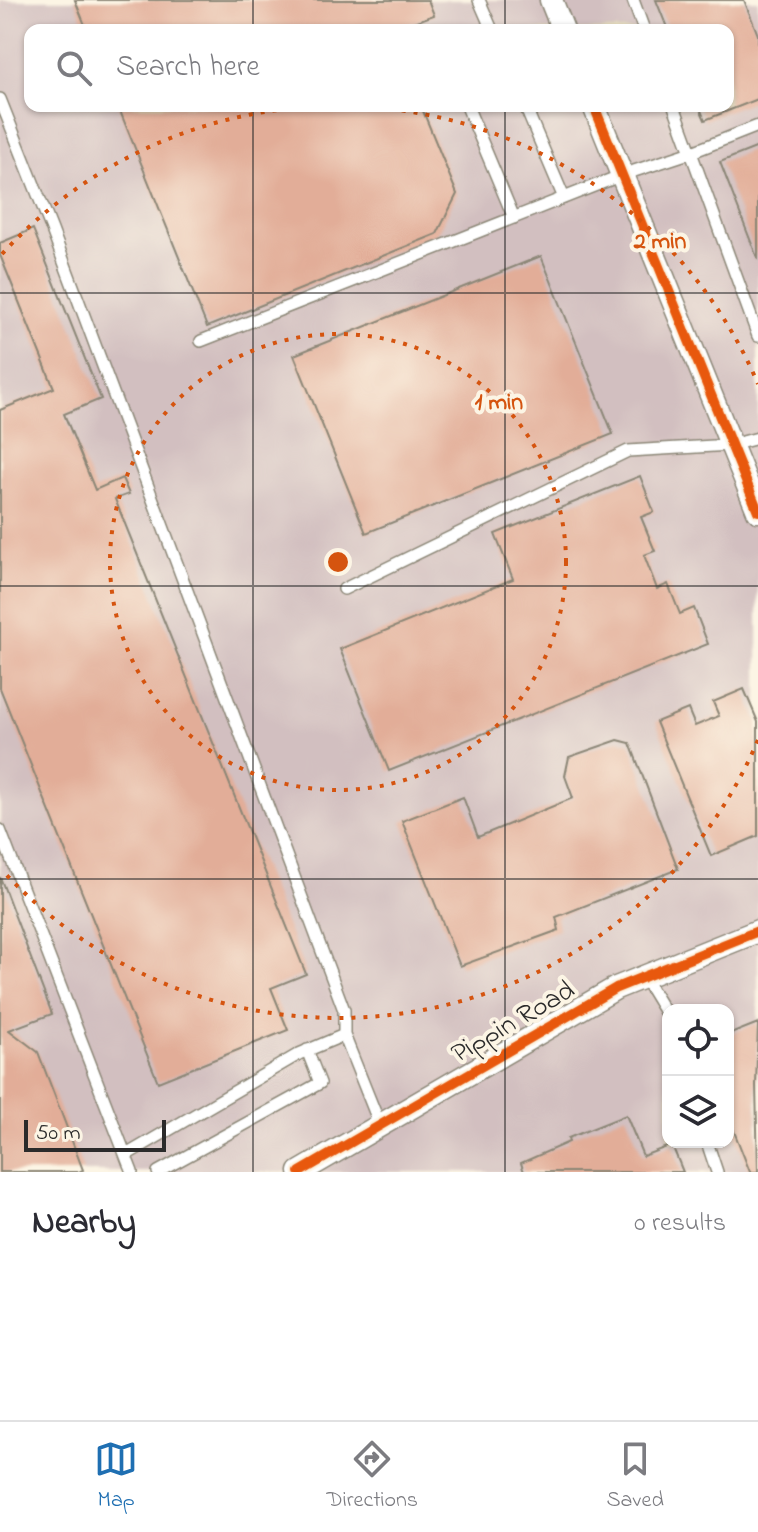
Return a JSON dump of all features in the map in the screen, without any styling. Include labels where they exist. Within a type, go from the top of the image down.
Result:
[{"type":"street","points":[[551,0],[561,24]]},
{"type":"street","points":[[596,112],[758,511]]},
{"type":"street","name":"Pippin Road","points":[[300,1172],[603,995],[758,931]]},
{"type":"lane","points":[[479,0],[489,24]]},
{"type":"lane","points":[[633,0],[642,24]]},
{"type":"lane","points":[[0,99],[64,260],[344,1010],[344,1035],[380,1125]]},
{"type":"lane","points":[[470,112],[514,218]]},
{"type":"lane","points":[[528,112],[564,198]]},
{"type":"lane","points":[[676,112],[758,336]]},
{"type":"lane","points":[[201,341],[622,175],[758,126]]},
{"type":"lane","points":[[344,589],[628,451],[731,445],[758,438]]},
{"type":"lane","points":[[0,830],[132,1172]]},
{"type":"lane","points":[[643,976],[662,1007]]},
{"type":"lane","points":[[126,1155],[307,1050],[344,1035]]},
{"type":"lane","points":[[158,1172],[320,1083],[307,1050]]},
{"type":"lane","points":[[709,1148],[717,1172]]},
{"type":"shaded area","points":[[0,0],[758,0],[758,1172],[0,1172]]},
{"type":"building","points":[[75,0],[428,0],[434,15],[409,24],[85,24]]},
{"type":"building","points":[[656,0],[744,0],[758,35],[758,99],[734,109],[734,24],[666,24]]},
{"type":"building","points":[[120,112],[423,112],[457,194],[437,234],[207,327]]},
{"type":"building","points":[[702,112],[725,112],[705,120]]},
{"type":"building","points":[[758,147],[758,260],[720,162]]},
{"type":"building","points":[[33,229],[101,399],[64,414],[95,490],[122,478],[129,494],[115,499],[306,974],[271,988],[288,1030],[158,1082],[0,688],[0,410],[54,388],[0,255],[0,243]]},
{"type":"building","points":[[541,256],[613,434],[366,533],[294,355]]},
{"type":"building","points":[[640,476],[654,512],[641,517],[655,551],[644,555],[657,589],[668,584],[680,614],[694,608],[708,644],[389,771],[340,649],[513,579],[495,534]]},
{"type":"building","points":[[744,689],[758,722],[758,836],[711,856],[656,722],[688,709],[695,726],[719,716],[713,702]]},
{"type":"building","points":[[618,740],[630,743],[678,869],[556,917],[559,930],[460,966],[402,821],[463,797],[478,837],[573,798],[565,776],[569,757]]},
{"type":"building","points":[[0,877],[52,1014],[9,1030],[38,1052],[83,1170],[79,1172],[0,1172]]},
{"type":"building","points":[[758,1023],[758,1172],[750,1172],[734,1131],[734,1033]]},
{"type":"building","points":[[626,1115],[643,1156],[673,1148],[683,1172],[524,1172],[521,1163],[569,1142],[568,1138]]},
{"type":"cycle path","points":[[596,112],[758,511]]},
{"type":"cycle path","points":[[300,1172],[616,988],[758,931]]}]
